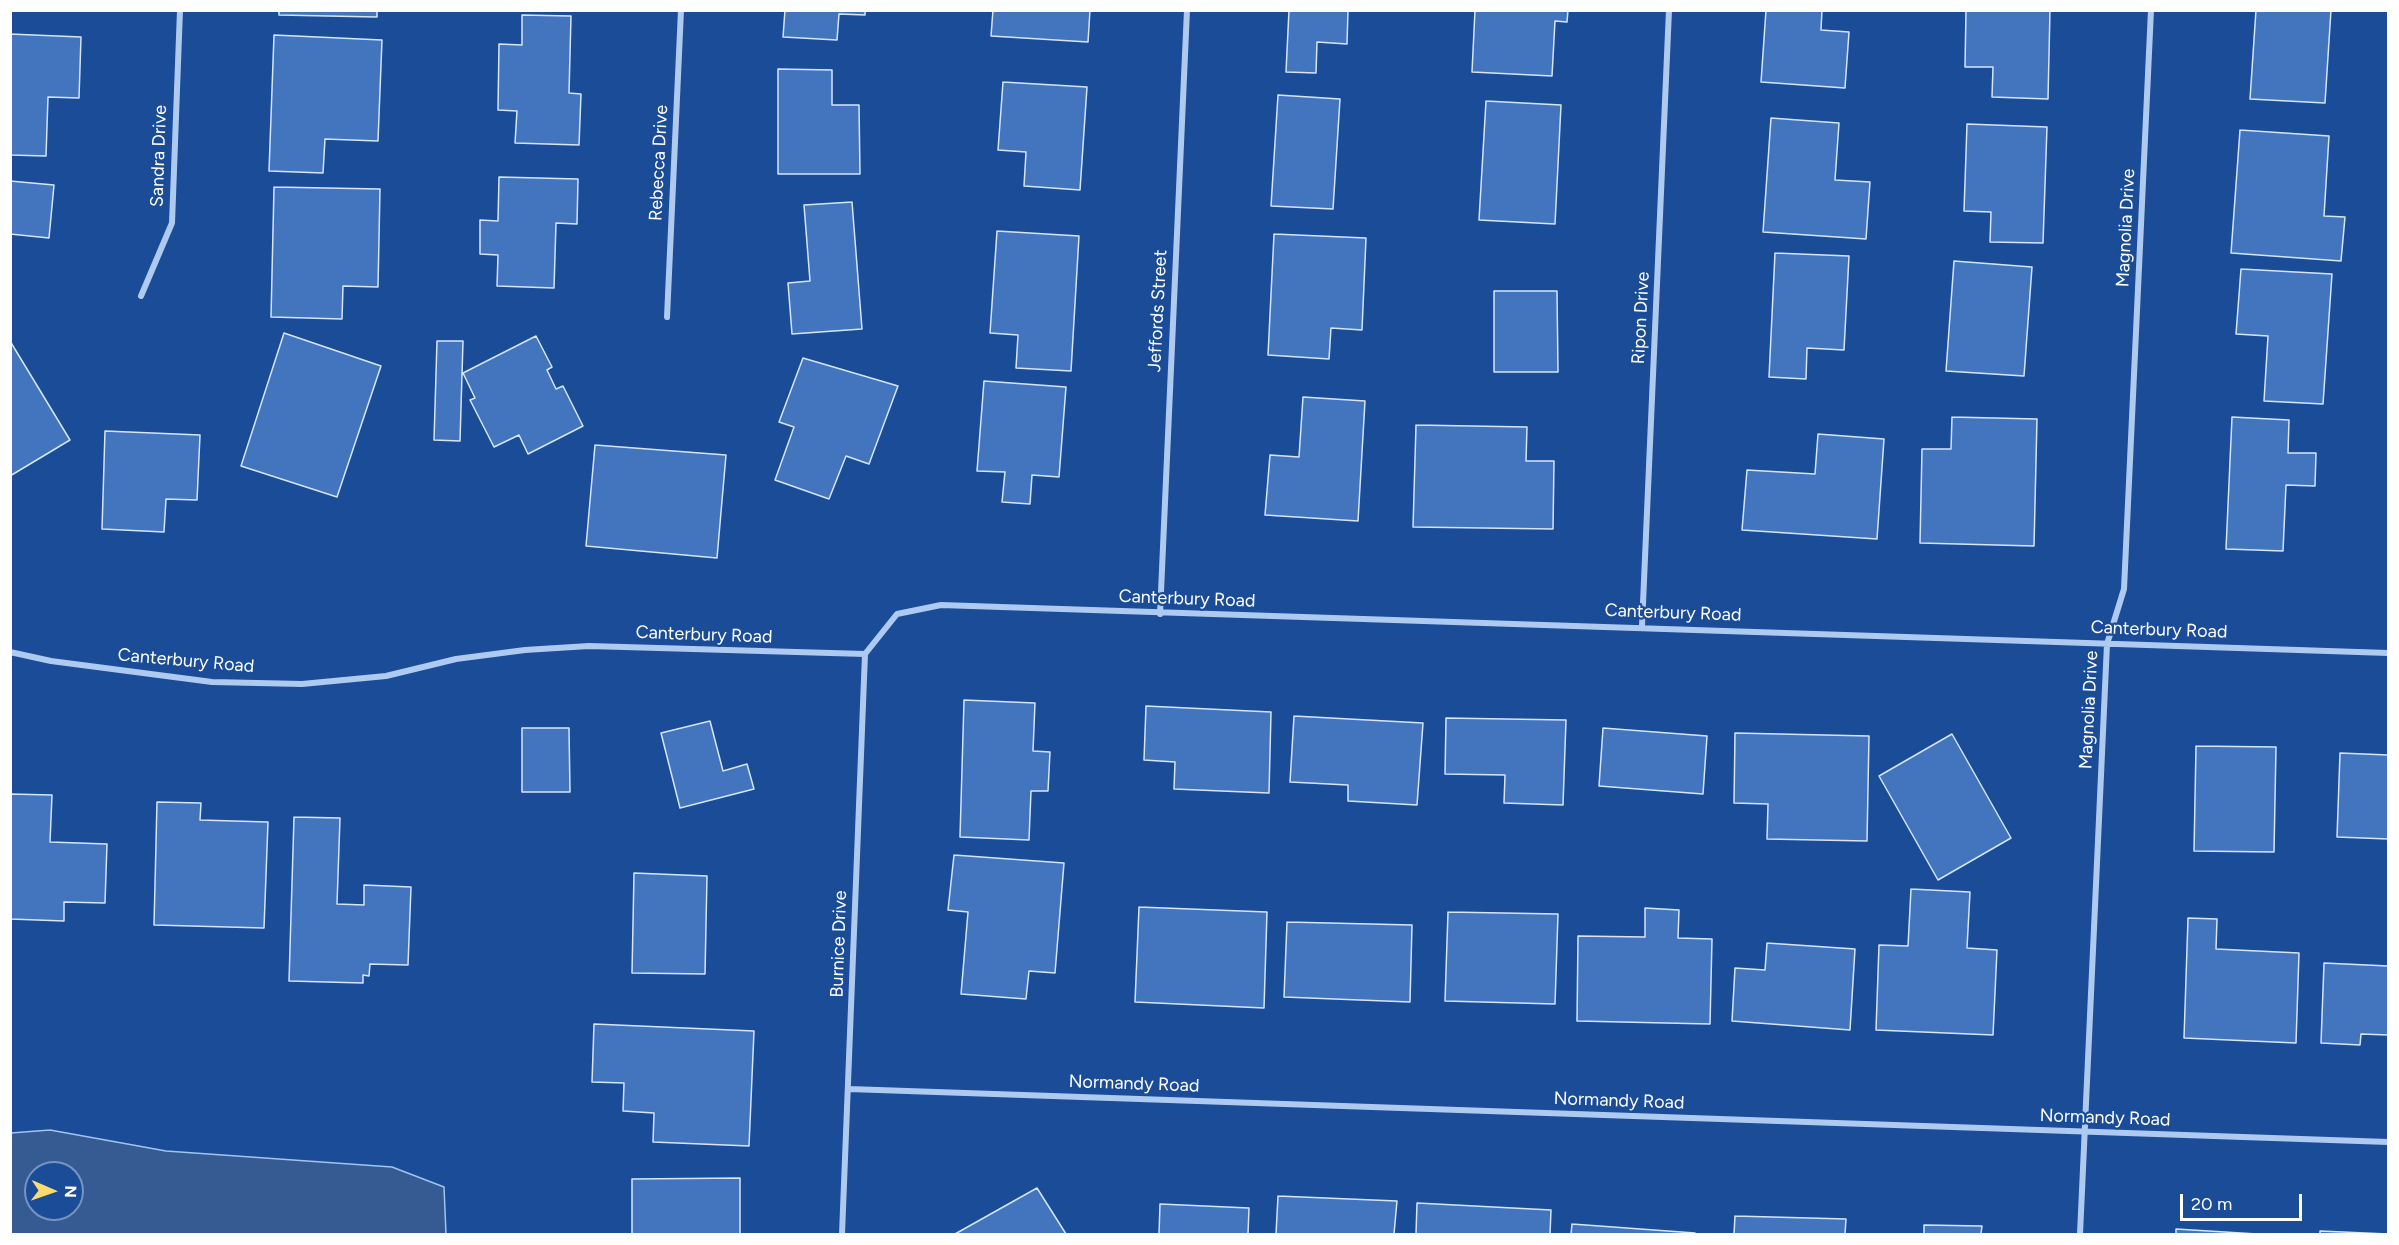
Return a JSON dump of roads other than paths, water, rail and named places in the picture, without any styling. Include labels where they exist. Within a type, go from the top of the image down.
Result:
[{"type":"street","name":"Sandra Drive","points":[[141,296],[172,223],[180,10]]},
{"type":"street","name":"Rebecca Drive","points":[[667,317],[681,10]]},
{"type":"street","name":"Jeffords Street","points":[[1160,614],[1187,10]]},
{"type":"street","name":"Ripon Drive","points":[[1642,626],[1669,10]]},
{"type":"street","name":"Magnolia Drive","points":[[2080,1234],[2107,644],[2124,589],[2151,10]]},
{"type":"street","name":"Canterbury Road","points":[[10,652],[51,661],[212,682],[302,684],[386,676],[456,659],[525,650],[589,646],[865,654],[897,614],[941,605],[1160,614],[1642,626],[2388,652]]},
{"type":"street","name":"Burnice Drive","points":[[842,1234],[865,654]]},
{"type":"street","name":"Normandy Road","points":[[849,1089],[2388,1142]]},
{"type":"water","points":[[50,1130],[166,1151],[392,1167],[444,1187],[446,1234],[10,1233],[11,1133]]}]
